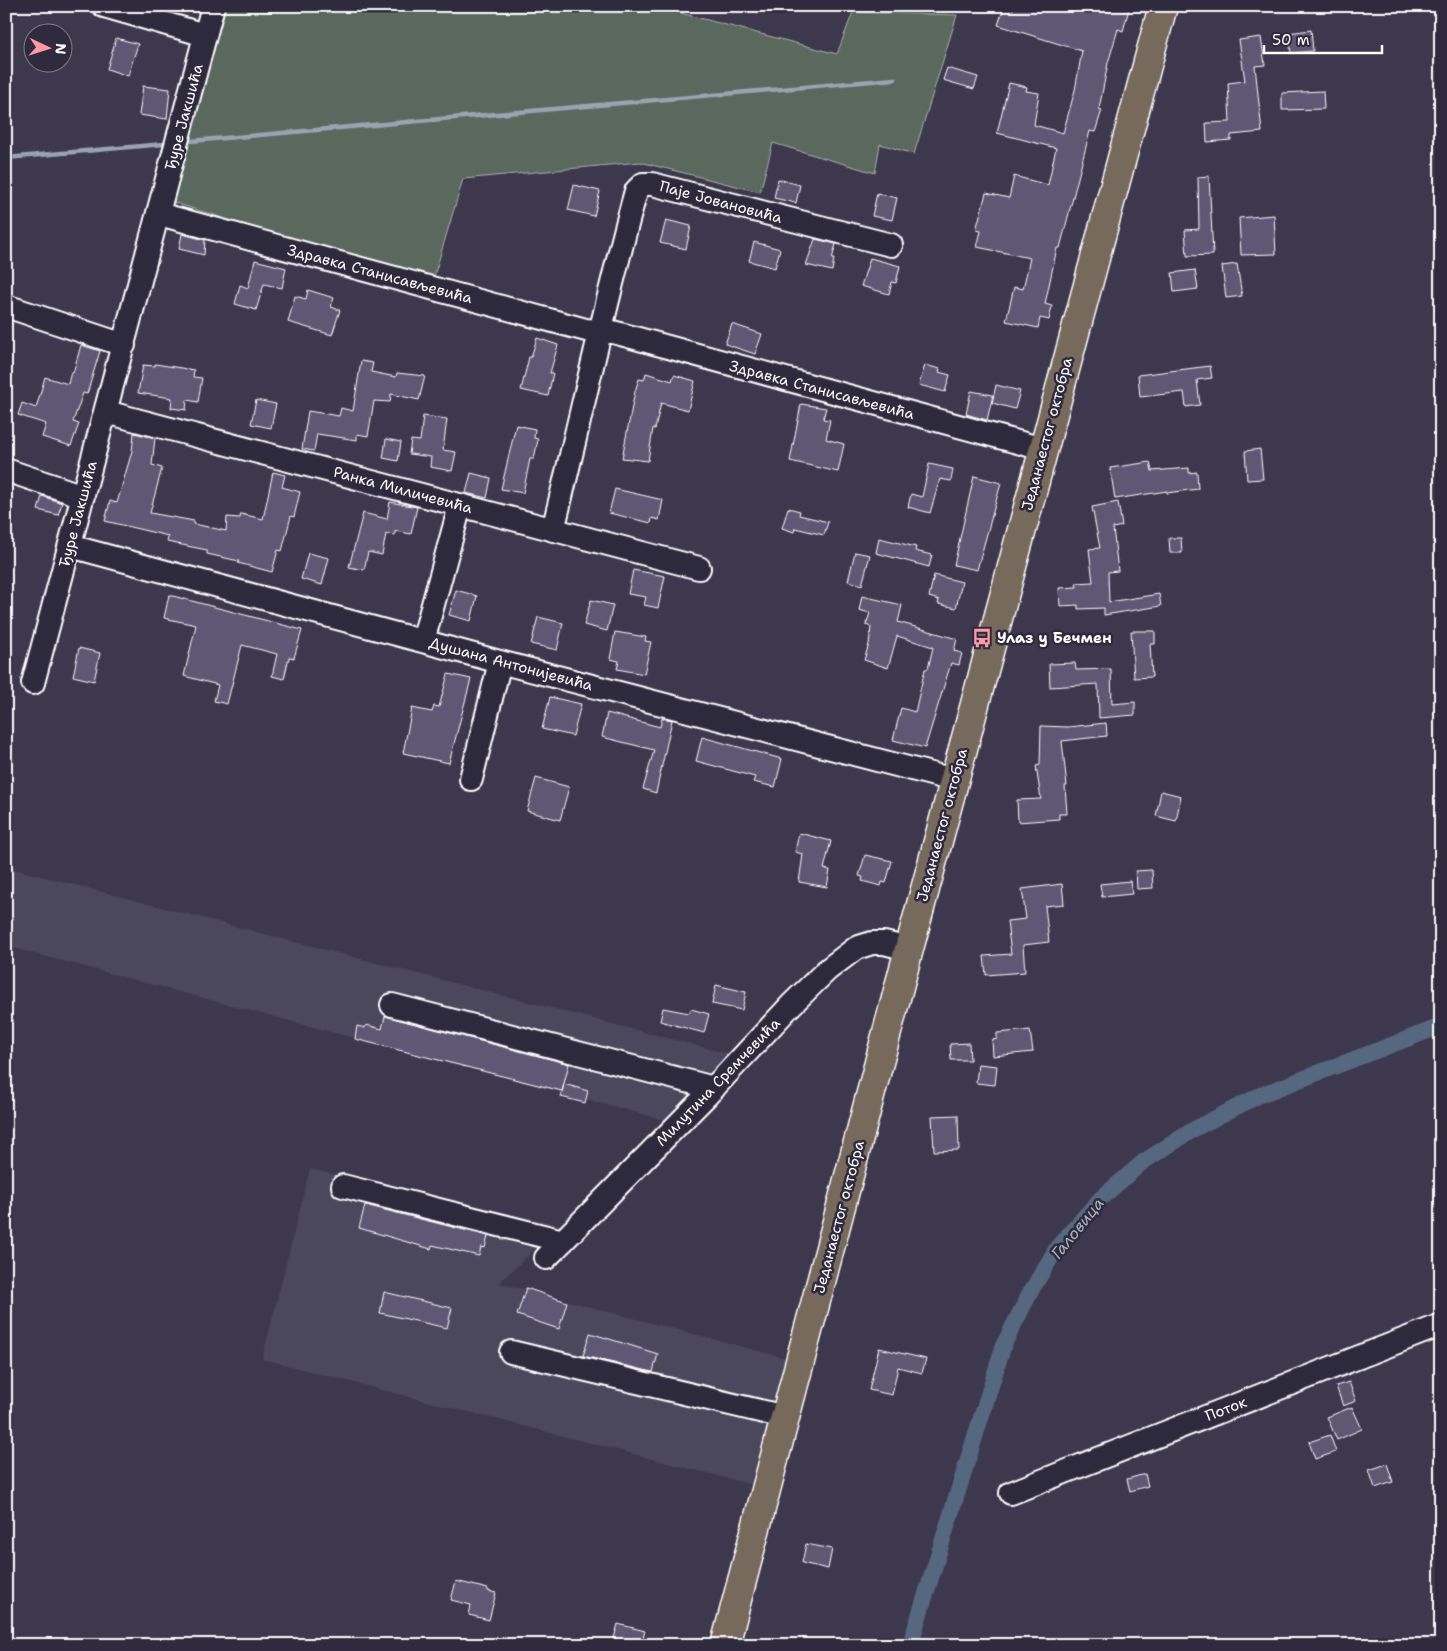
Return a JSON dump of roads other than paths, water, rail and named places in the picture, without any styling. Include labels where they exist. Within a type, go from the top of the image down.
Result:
[{"type":"main road","name":"Једанаестог октобра","points":[[725,1645],[908,949],[1163,6]]},
{"type":"street","points":[[104,6],[205,35]]},
{"type":"street","name":"Ђуре Јакшића","points":[[33,683],[213,6]]},
{"type":"street","name":"Паје Јовановића","points":[[601,332],[606,300],[636,191],[643,184],[652,184],[892,246]]},
{"type":"street","name":"Здравка Станисављевића","points":[[158,214],[586,330],[613,332],[1043,449]]},
{"type":"street","points":[[6,306],[124,345]]},
{"type":"street","points":[[553,530],[601,332]]},
{"type":"street","name":"Ранка Миличевића","points":[[106,412],[388,484],[460,506],[699,568]]},
{"type":"street","points":[[6,470],[82,496]]},
{"type":"street","points":[[423,641],[460,506]]},
{"type":"street","name":"Душана Антонијевића","points":[[70,546],[500,662],[954,780]]},
{"type":"street","points":[[471,779],[500,662]]},
{"type":"street","name":"Милутина Сремчевића","points":[[546,1258],[714,1088],[791,1005],[827,970],[856,948],[872,943],[884,943],[908,949]]},
{"type":"street","points":[[392,1005],[714,1088]]},
{"type":"street","points":[[344,1186],[564,1241]]},
{"type":"street","name":"Поток","points":[[1011,1493],[1441,1325]]},
{"type":"street","points":[[511,1352],[785,1417]]},
{"type":"waterway","points":[[191,141],[895,79]]},
{"type":"waterway","points":[[6,158],[164,144]]},
{"type":"waterway","name":"Галовица","points":[[910,1645],[1004,1344],[1031,1291],[1058,1246],[1100,1199],[1143,1162],[1196,1128],[1260,1095],[1441,1026]]},
{"type":"place","name":"Улаз у Бечмен","points":[[982,638]]}]
